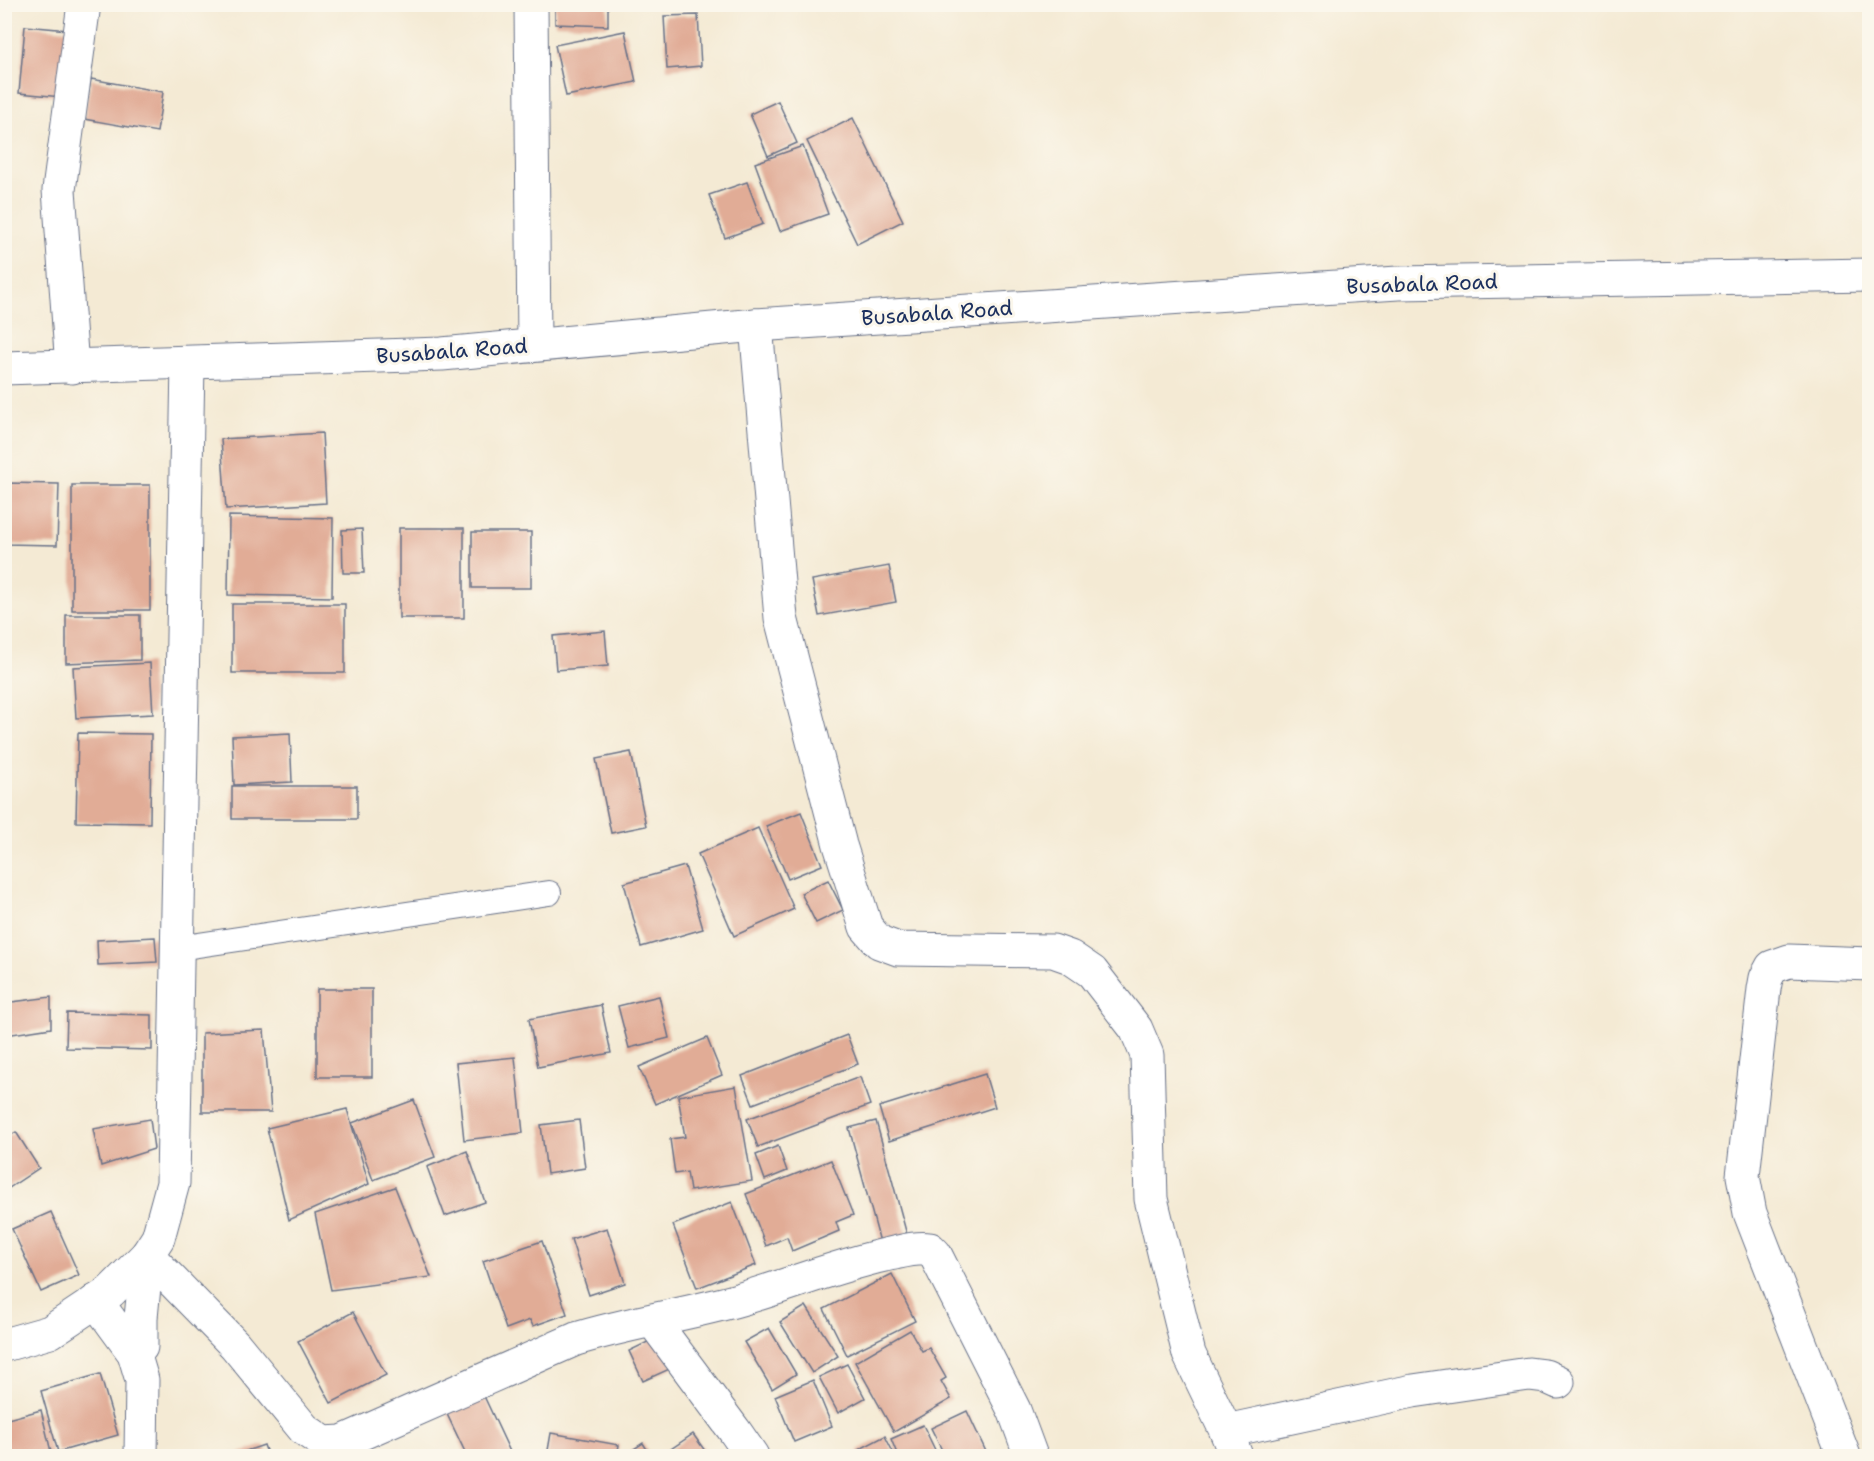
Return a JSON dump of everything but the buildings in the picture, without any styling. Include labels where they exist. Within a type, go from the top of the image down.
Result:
[{"type":"street","points":[[72,367],[59,190],[84,4]]},
{"type":"street","points":[[531,4],[534,345]]},
{"type":"street","name":"Busabala Road","points":[[4,368],[442,354],[756,324],[1398,282],[1869,275]]},
{"type":"street","points":[[756,324],[781,618],[840,845],[866,927],[879,942],[898,949],[1053,951],[1070,957],[1092,972],[1136,1029],[1147,1055],[1151,1200],[1189,1354],[1231,1444],[1413,1391],[1529,1374],[1545,1376],[1558,1382]]},
{"type":"street","points":[[4,1346],[50,1332],[110,1292],[147,1255],[158,1238],[173,1183],[188,363]]},
{"type":"street","points":[[1844,1456],[1750,1213],[1743,1176],[1764,989],[1766,978],[1772,967],[1789,961],[1869,964]]},
{"type":"street","points":[[147,1255],[235,1345],[304,1429],[324,1443],[342,1442],[576,1339],[740,1299],[867,1259],[918,1248],[930,1249],[935,1254],[1014,1410],[1031,1456]]},
{"type":"street","points":[[141,1347],[141,1318],[147,1255]]},
{"type":"street","points":[[96,1301],[134,1353],[142,1380],[141,1456]]},
{"type":"street","points":[[652,1321],[752,1456]]},
{"type":"lane","points":[[178,948],[549,892]]}]
